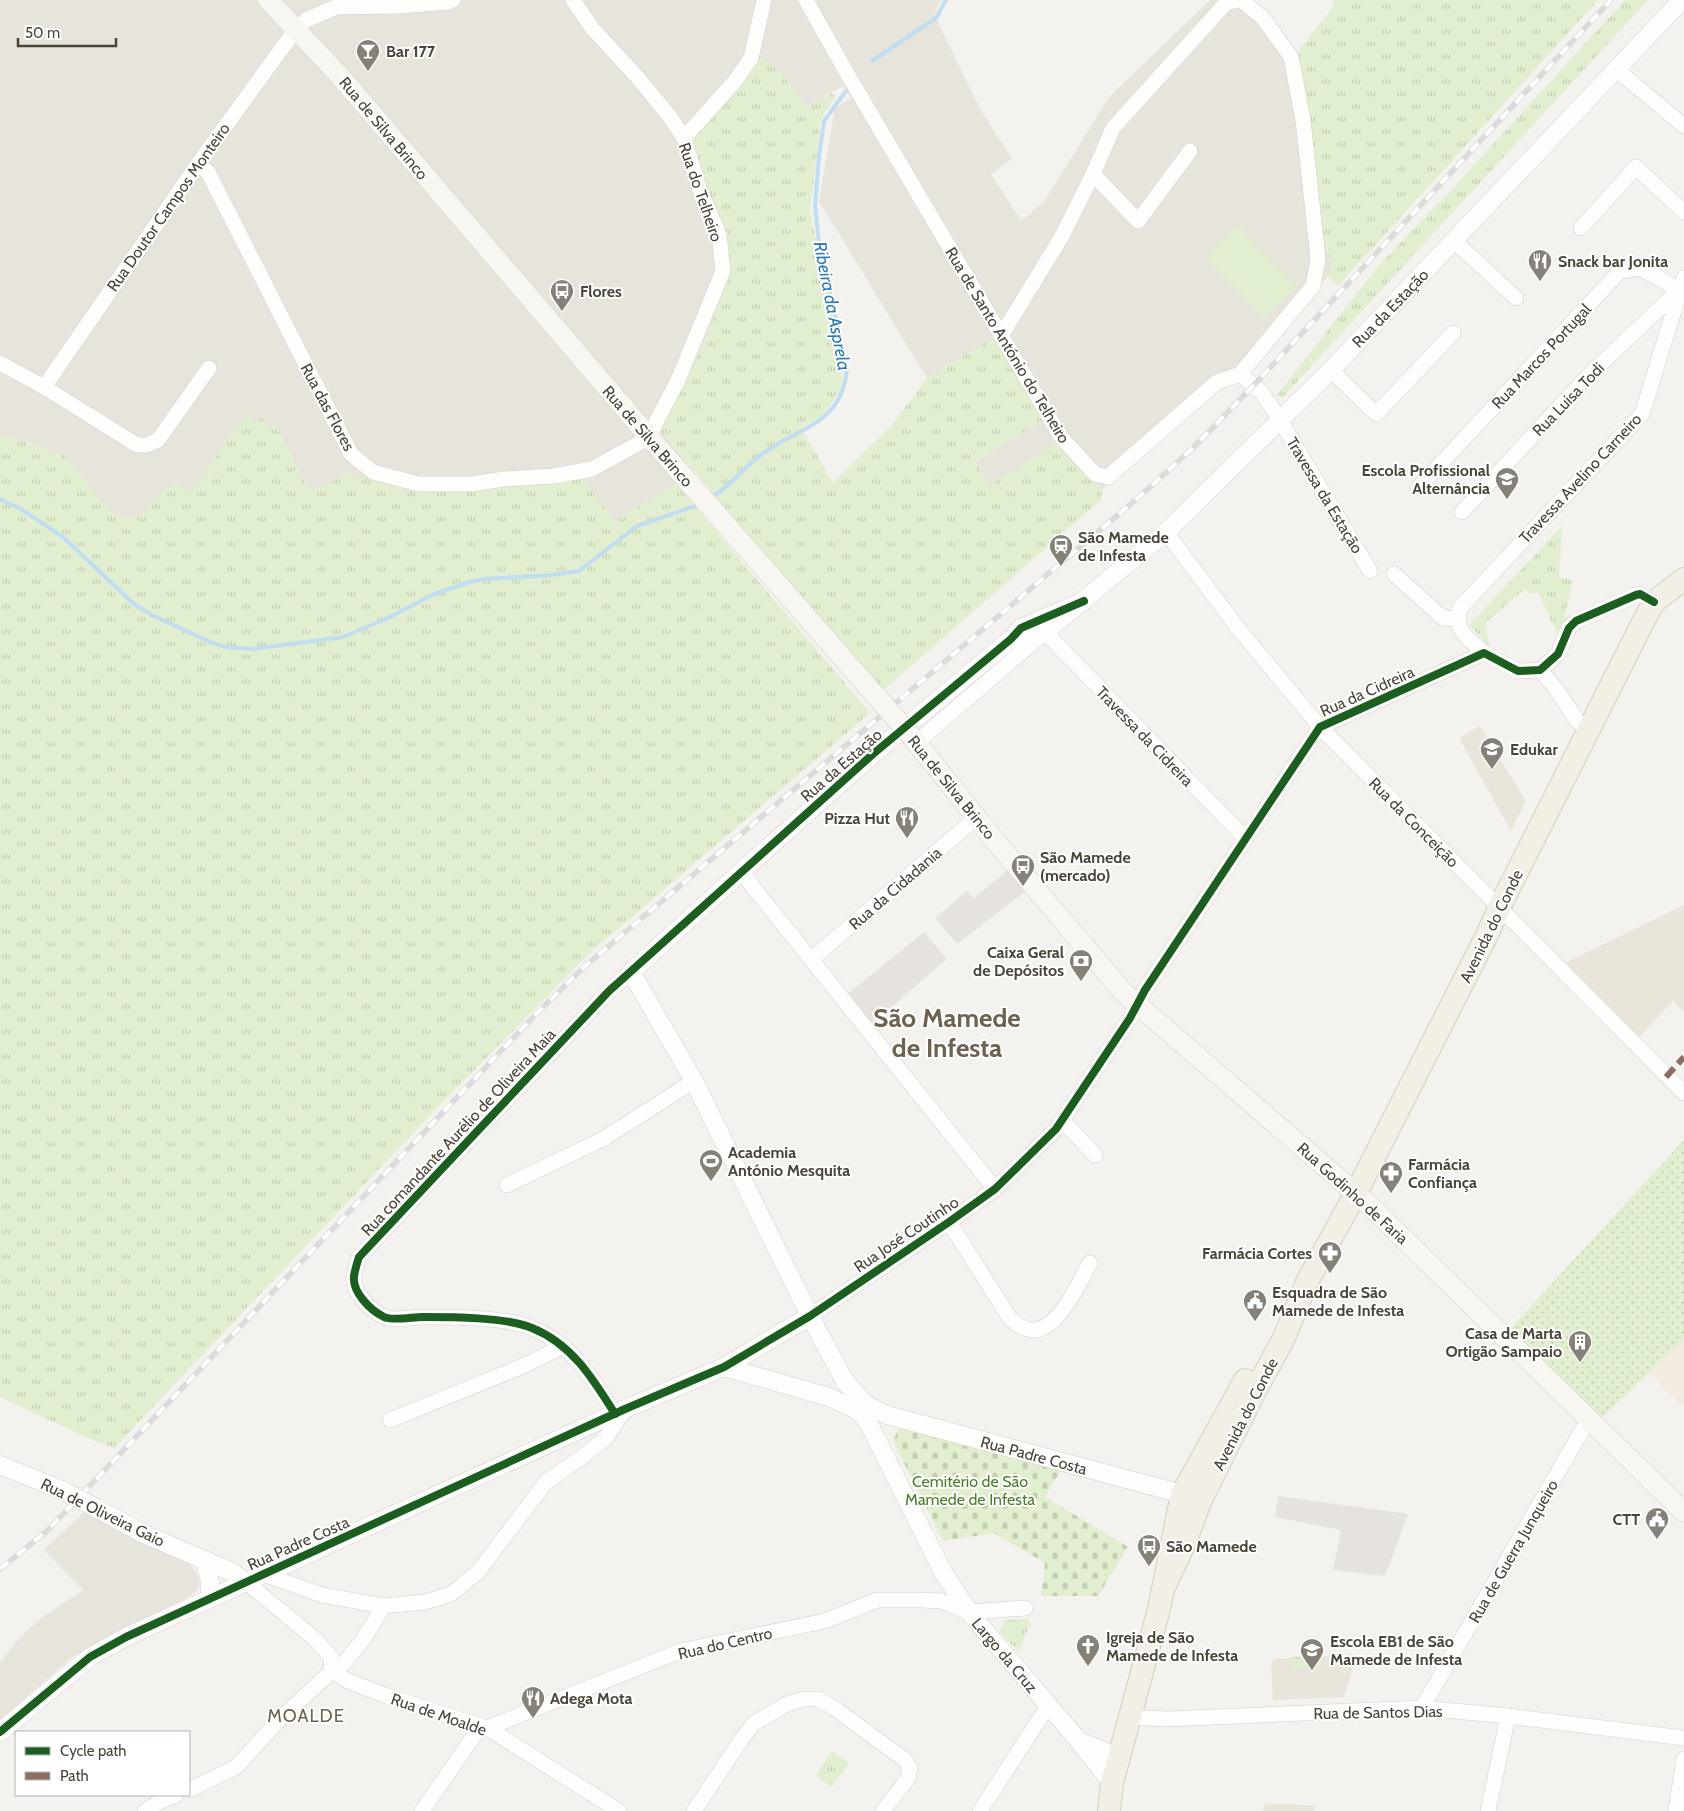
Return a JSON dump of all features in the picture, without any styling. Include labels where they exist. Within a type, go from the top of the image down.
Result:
[{"type":"main road","name":"Rua de Silva Brinco","points":[[268,0],[338,74],[651,441],[914,740],[1023,874]]},
{"type":"main road","name":"Avenida do Conde","points":[[1108,1811],[1112,1784],[1165,1585],[1182,1494],[1273,1331],[1307,1282],[1356,1193],[1654,602],[1684,579]]},
{"type":"main road","name":"Rua Godinho de Faria","points":[[1023,874],[1124,993],[1356,1193],[1684,1512]]},
{"type":"main road","name":"Avenida do Conde","points":[[1165,1585],[1184,1545],[1200,1502],[1254,1393],[1284,1338],[1307,1282]]},
{"type":"street","points":[[296,29],[306,20],[336,3],[448,2],[453,0]]},
{"type":"street","name":"Rua do Telheiro","points":[[573,0],[592,28],[639,79],[670,117],[684,138],[699,188],[719,234],[723,271],[651,441]]},
{"type":"street","points":[[684,138],[735,81],[751,58],[764,0]]},
{"type":"street","name":"Rua de Santo António do Telheiro","points":[[806,0],[845,70],[1061,438],[1095,474],[1108,477],[1217,382],[1240,374]]},
{"type":"street","points":[[1001,336],[1062,236],[1093,174],[1113,128],[1226,3],[1239,0],[1263,18],[1291,57],[1303,120],[1318,259],[1313,286],[1240,374],[1262,393],[1280,420]]},
{"type":"street","name":"Rua da Estação","points":[[914,740],[1166,532],[1331,370],[1682,0]]},
{"type":"street","name":"Rua Doutor Campos Monteiro","points":[[44,387],[198,164],[296,29]]},
{"type":"street","points":[[1617,70],[1684,126]]},
{"type":"street","points":[[1093,174],[1138,221],[1190,151]]},
{"type":"street","name":"Rua das Flores","points":[[198,164],[208,172],[351,454],[373,472],[419,484],[446,485],[554,476],[592,469],[641,442],[651,441]]},
{"type":"street","points":[[1581,228],[1636,167],[1684,212]]},
{"type":"street","points":[[1454,241],[1516,298]]},
{"type":"street","name":"Rua Marcos Portugal","points":[[1418,488],[1620,271],[1638,268],[1659,278],[1682,284]]},
{"type":"street","name":"Rua Luisa Todi","points":[[1462,512],[1587,377],[1682,284]]},
{"type":"street","name":"Travessa Avelino Carneiro","points":[[1457,619],[1460,608],[1642,414],[1682,284]]},
{"type":"street","points":[[1331,370],[1376,414],[1453,333]]},
{"type":"street","points":[[0,362],[137,445],[147,446],[158,440],[208,368]]},
{"type":"street","name":"Travessa da Estação","points":[[1280,420],[1370,571]]},
{"type":"street","name":"Rua da Conceição","points":[[1166,532],[1238,627],[1320,727],[1684,1093]]},
{"type":"street","points":[[1394,574],[1443,618],[1457,619],[1458,628],[1484,653],[1518,671],[1540,670],[1558,654],[1569,628],[1576,621],[1640,594],[1654,602]]},
{"type":"street","name":"Rua da Estação","points":[[631,972],[873,754],[1011,639],[1020,628],[1084,600]]},
{"type":"street","name":"Rua da Estação","points":[[1011,639],[1045,632]]},
{"type":"street","name":"Travessa da Cidreira","points":[[1045,632],[1246,839]]},
{"type":"street","name":"Rua da Cidreira","points":[[1136,1004],[1320,727],[1484,653]]},
{"type":"street","points":[[1540,670],[1556,689],[1578,722],[1589,730]]},
{"type":"street","name":"Rua da Cidadania","points":[[812,959],[977,817]]},
{"type":"street","points":[[740,872],[812,959],[995,1190]]},
{"type":"street","points":[[631,972],[694,1081],[810,1316],[844,1380],[861,1407],[943,1572],[969,1612]]},
{"type":"street","name":"Rua comandante Aurélio de Oliveira Maia","points":[[564,1346],[531,1327],[496,1320],[422,1317],[386,1318],[374,1310],[361,1297],[354,1277],[359,1257],[609,991],[631,972]]},
{"type":"street","name":"Rua José Coutinho","points":[[620,1412],[724,1367],[810,1316],[995,1190],[1056,1130],[1130,1018],[1136,1004]]},
{"type":"street","points":[[507,1185],[603,1139],[694,1081]]},
{"type":"street","points":[[1062,1120],[1094,1154]]},
{"type":"street","points":[[949,1222],[1009,1316],[1017,1325],[1025,1330],[1039,1329],[1049,1325],[1060,1315],[1090,1263]]},
{"type":"street","points":[[263,1574],[322,1594],[384,1606],[425,1602],[451,1594],[478,1572],[546,1482],[606,1438],[620,1412],[564,1346],[523,1366],[390,1420]]},
{"type":"street","name":"Rua Padre Costa","points":[[724,1367],[887,1415],[1182,1494]]},
{"type":"street","points":[[829,1397],[839,1391],[844,1380]]},
{"type":"street","name":"Rua Padre Costa","points":[[0,1732],[90,1657],[126,1637],[620,1412]]},
{"type":"street","points":[[873,1434],[887,1415]]},
{"type":"street","name":"Rua de Guerra Junqueiro","points":[[1422,1708],[1588,1420]]},
{"type":"street","name":"Rua de Oliveira Gaio","points":[[0,1465],[62,1490],[144,1534],[232,1572],[315,1639],[331,1657],[332,1671]]},
{"type":"street","name":"Avenida do Conde","points":[[1182,1494],[1189,1504],[1184,1545]]},
{"type":"street","points":[[205,1560],[210,1582],[210,1598]]},
{"type":"street","name":"Rua do Centro","points":[[422,1811],[478,1730],[680,1652],[825,1621],[877,1600],[941,1601],[969,1612]]},
{"type":"street","points":[[190,1790],[236,1767],[282,1717],[332,1671],[343,1664],[362,1641],[384,1606]]},
{"type":"street","name":"Largo da Cruz","points":[[969,1612],[1025,1608]]},
{"type":"street","name":"Largo da Cruz","points":[[969,1612],[1078,1740],[1112,1784]]},
{"type":"street","name":"Rua de Moalde","points":[[332,1671],[348,1681],[387,1696],[487,1728],[619,1811]]},
{"type":"street","points":[[694,1811],[753,1724],[787,1704],[804,1699],[820,1699],[905,1760],[910,1768],[908,1778],[882,1811]]},
{"type":"street","points":[[980,1811],[1048,1706]]},
{"type":"street","name":"Rua de Santos Dias","points":[[1130,1717],[1166,1720],[1422,1708],[1508,1716],[1684,1738]]},
{"type":"street","points":[[1488,1811],[1508,1716]]},
{"type":"street","name":"Largo da Cruz","points":[[1078,1740],[1119,1757]]},
{"type":"street","points":[[1676,1811],[1684,1759]]},
{"type":"street","points":[[144,1811],[174,1796]]},
{"type":"shaded area","points":[[0,0],[941,0],[934,14],[980,109],[1012,159],[991,174],[1021,221],[1044,202],[1109,97],[1210,0],[1251,0],[1287,37],[1296,54],[1323,243],[1332,263],[1328,276],[1257,364],[1236,384],[1225,384],[1102,490],[1056,444],[989,486],[975,462],[1044,419],[993,338],[927,378],[819,201],[835,108],[851,98],[843,86],[807,107],[780,72],[730,270],[709,333],[661,431],[693,470],[676,484],[615,521],[507,482],[418,493],[352,474],[350,471],[315,491],[306,486],[276,425],[269,429],[262,417],[191,492],[160,494],[142,514],[131,518],[116,515],[99,499],[64,455],[0,434]]},
{"type":"shaded area","name":"Edukar","points":[[1480,726],[1526,801],[1511,831],[1459,738]]},
{"type":"shaded area","points":[[1010,868],[1027,890],[957,944],[935,918],[967,891],[974,898]]},
{"type":"shaded area","points":[[1684,905],[1684,1012],[1673,1001],[1639,1037],[1565,963]]},
{"type":"shaded area","points":[[924,932],[947,959],[867,1028],[843,998]]},
{"type":"shaded area","points":[[1684,1339],[1684,1407],[1649,1373]]},
{"type":"shaded area","points":[[1278,1496],[1408,1514],[1385,1576],[1333,1570],[1341,1530],[1275,1517]]},
{"type":"shaded area","points":[[84,1512],[189,1563],[198,1576],[199,1587],[192,1595],[71,1658],[0,1720],[0,1663],[21,1636],[43,1617],[83,1590],[44,1550]]},
{"type":"shaded area","name":"Escola EB1 de São Mamede de Infesta","points":[[1357,1654],[1344,1697],[1273,1700],[1271,1664],[1274,1659]]},
{"type":"shaded area","points":[[1265,1803],[1315,1806],[1314,1811],[1263,1811]]},
{"type":"green space","points":[[1334,0],[1598,0],[1338,286],[1328,276],[1332,263],[1323,243],[1296,54],[1333,7]]},
{"type":"green space","points":[[1625,0],[1648,0],[1283,397],[1277,395],[1380,264],[1454,187]]},
{"type":"green space","points":[[757,54],[780,72],[807,107],[833,93],[835,96],[821,119],[810,211],[835,330],[844,358],[841,389],[823,416],[801,428],[833,483],[891,426],[927,378],[993,338],[1045,419],[975,461],[989,486],[1056,444],[1102,490],[1101,500],[880,693],[661,431],[709,333],[730,270],[690,140]]},
{"type":"green space","points":[[1237,225],[1297,287],[1265,318],[1205,257]]},
{"type":"green space","points":[[247,414],[256,422],[262,417],[269,429],[276,425],[306,486],[315,491],[350,471],[353,474],[418,493],[578,473],[615,521],[676,484],[870,713],[590,953],[436,1109],[114,1448],[92,1440],[0,1397],[0,434],[64,455],[99,499],[116,515],[131,518],[142,514],[160,494],[176,483],[191,492]]},
{"type":"green space","points":[[1562,526],[1559,577],[1573,581],[1564,618],[1569,616],[1558,635],[1538,592],[1530,594],[1525,589],[1485,623],[1489,645],[1469,625]]},
{"type":"green space","points":[[1684,1140],[1684,1339],[1603,1417],[1579,1397],[1510,1329]]},
{"type":"green space","name":"Cemitério de São Mamede de Infesta","points":[[901,1424],[1062,1468],[1045,1497],[1128,1547],[1098,1596],[1041,1596],[1045,1563],[994,1533],[943,1541],[893,1441]]},
{"type":"green space","points":[[1030,1619],[1031,1628],[1028,1628],[1019,1652],[1000,1632],[1005,1620]]},
{"type":"green space","points":[[1322,1656],[1322,1667],[1293,1669],[1292,1657]]},
{"type":"green space","points":[[832,1751],[849,1763],[832,1787],[816,1776]]},
{"type":"waterway","name":"Ribeira da Asprela","points":[[872,61],[936,18],[946,0]]},
{"type":"waterway","name":"Ribeira da Asprela","points":[[715,495],[728,486],[762,454],[817,422],[828,413],[844,387],[847,368],[819,244],[815,206],[824,121],[846,91]]},
{"type":"waterway","name":"Ribeira da Asprela","points":[[0,499],[21,509],[63,537],[134,604],[150,614],[212,643],[227,647],[252,649],[343,637],[386,619],[434,594],[470,582],[579,571],[637,526],[695,506]]},
{"type":"railway","points":[[0,1569],[48,1530],[534,1016],[583,968],[1139,497],[1194,447],[1254,385],[1611,0]]},
{"type":"marked path","points":[[1666,1077],[1684,1057]]},
{"type":"cycle path","points":[[0,1732],[90,1657],[126,1637],[625,1409],[724,1367],[810,1316],[949,1222],[995,1189],[1056,1129],[1130,1018],[1145,990],[1320,727],[1484,653],[1518,671],[1540,670],[1558,654],[1569,628],[1576,621],[1640,594],[1654,602]]},
{"type":"cycle path","points":[[615,1414],[590,1376],[570,1353],[559,1343],[532,1328],[521,1324],[493,1320],[434,1317],[392,1319],[379,1314],[363,1300],[356,1288],[354,1276],[359,1257],[609,991],[873,754],[1011,639],[1021,628],[1084,601]]},
{"type":"place","name":"Bar 177","points":[[368,72]]},
{"type":"place","name":"Snack bar Jonita","points":[[1540,282]]},
{"type":"place","name":"Flores","points":[[562,312]]},
{"type":"place","name":"Escola Profissional Alternância","points":[[1507,500]]},
{"type":"place","name":"São Mamede de Infesta","points":[[1061,567]]},
{"type":"place","name":"Edukar","points":[[1492,770]]},
{"type":"place","name":"Pizza Hut","points":[[907,839]]},
{"type":"place","name":"São Mamede (mercado)","points":[[1023,887]]},
{"type":"place","name":"Caixa Geral de Depósitos","points":[[1081,982]]},
{"type":"place","name":"Academia António Mesquita","points":[[711,1182]]},
{"type":"place","name":"Farmácia Confiança","points":[[1391,1194]]},
{"type":"place","name":"Farmácia Cortes","points":[[1330,1274]]},
{"type":"place","name":"Esquadra de São Mamede de Infesta","points":[[1255,1322]]},
{"type":"place","name":"Casa de Marta Ortigão Sampaio","points":[[1580,1363]]},
{"type":"place","name":"CTT","points":[[1657,1540]]},
{"type":"place","name":"São Mamede","points":[[1149,1567]]},
{"type":"place","name":"Igreja de São Mamede de Infesta","points":[[1088,1667]]},
{"type":"place","name":"Escola EB1 de São Mamede de Infesta","points":[[1312,1671]]},
{"type":"place","name":"Adega Mota","points":[[533,1719]]},
{"type":"district","name":"São Mamede de Infesta","points":[[947,1033]]},
{"type":"district","name":"MOALDE","points":[[306,1716]]}]
